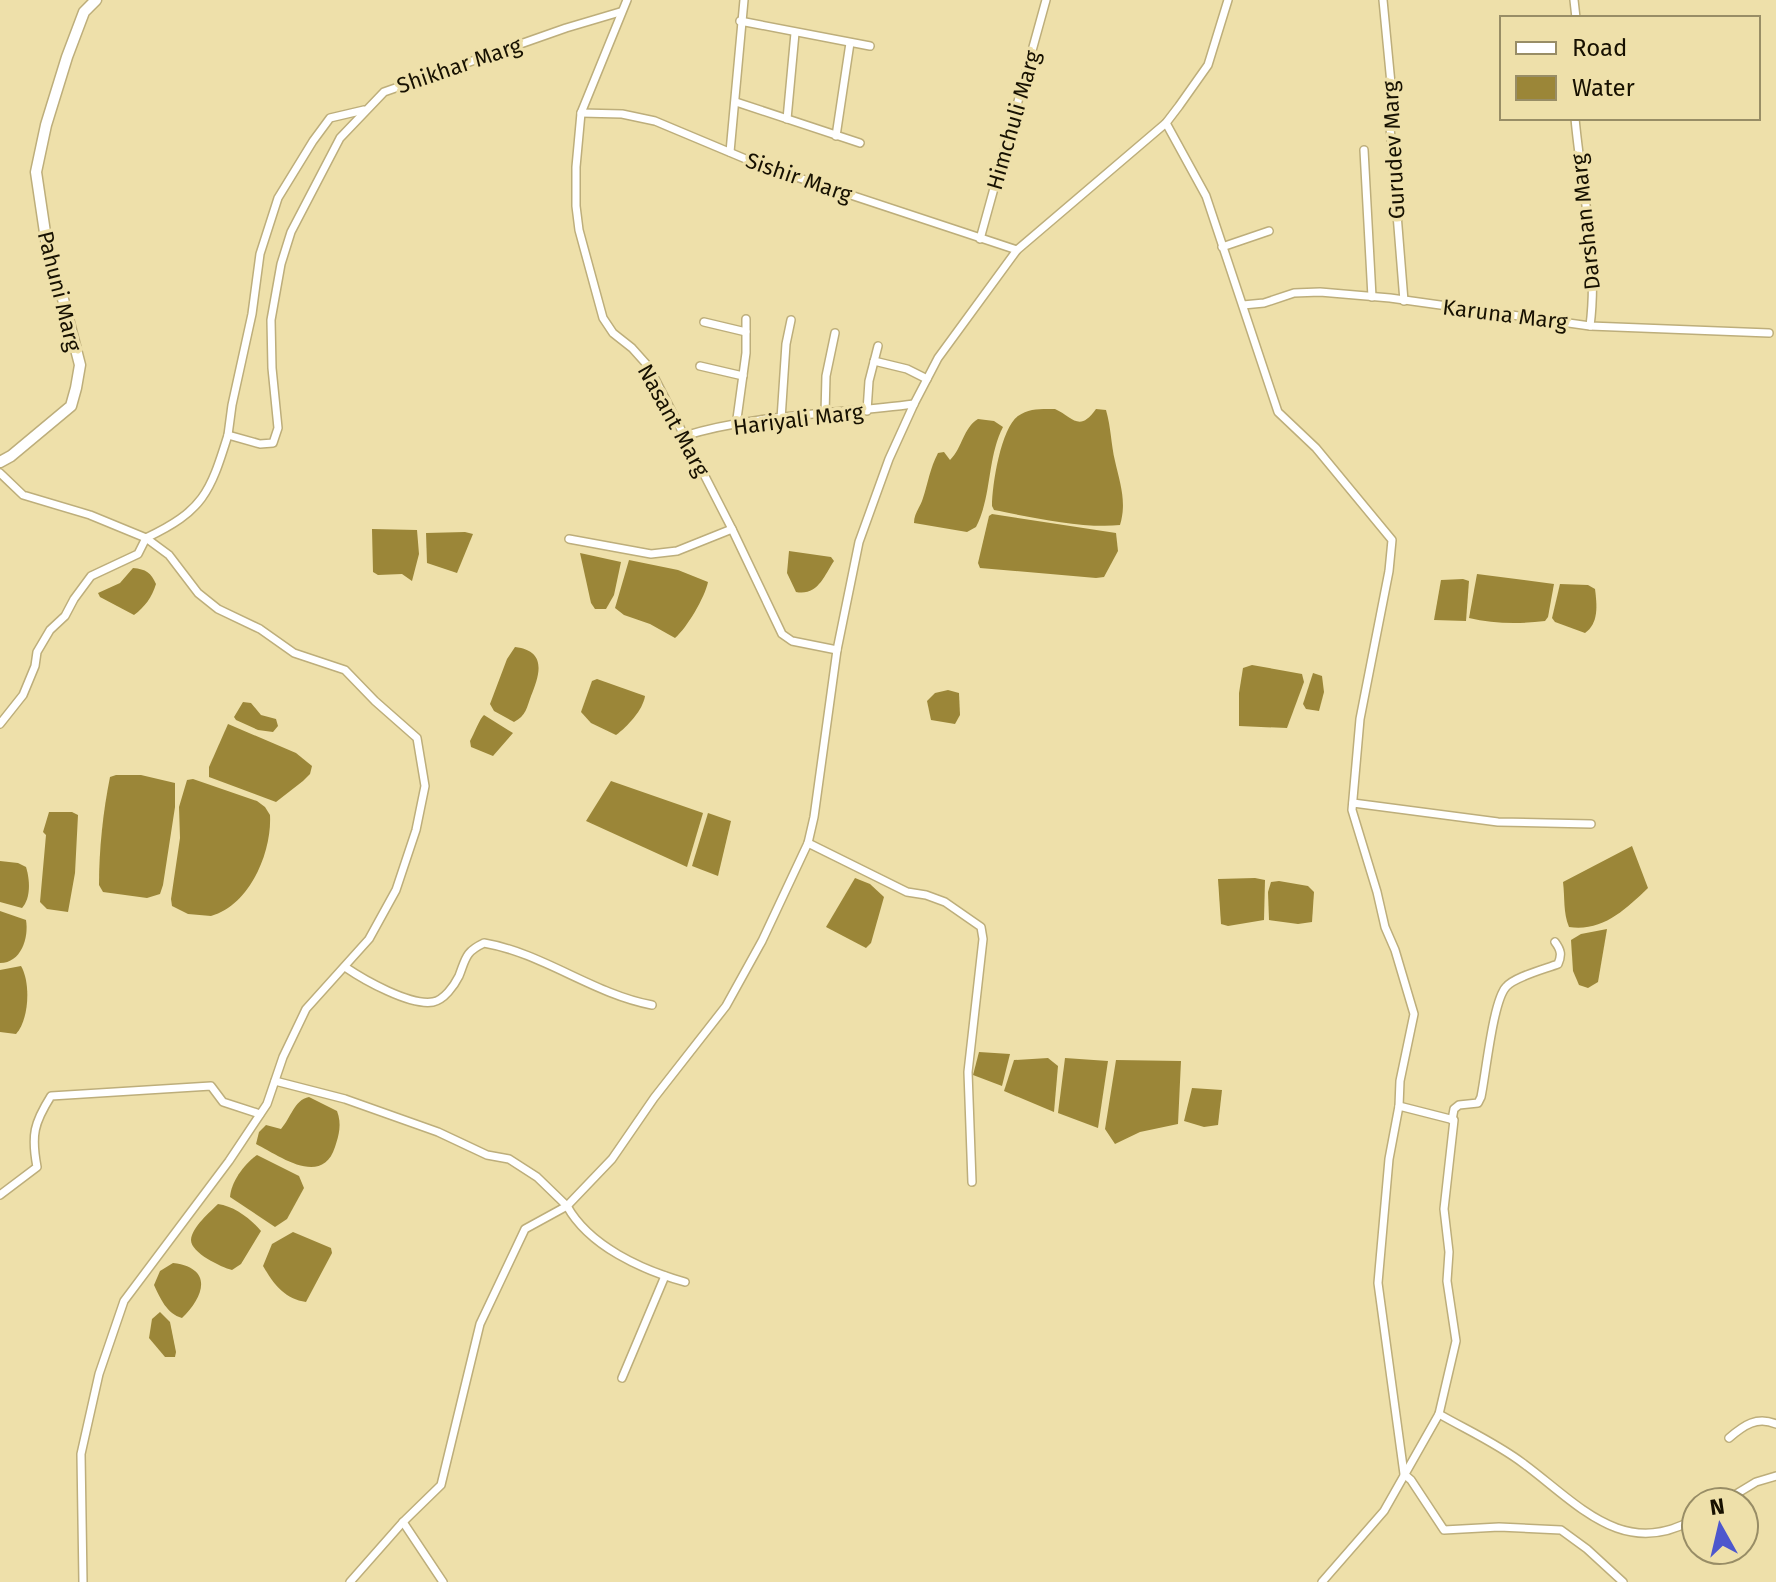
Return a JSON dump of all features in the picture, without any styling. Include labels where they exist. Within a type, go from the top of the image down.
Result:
[{"type":"street","name":"Pahuni Marg","points":[[0,462],[71,406],[76,388],[80,365],[63,299],[50,266],[36,172],[46,125],[67,57],[84,12],[96,0]]},
{"type":"street","name":"Nasant Marg","points":[[627,0],[581,113],[576,167],[579,230],[603,318],[613,333],[649,367],[782,634],[792,641],[837,650]]},
{"type":"street","points":[[730,152],[744,0]]},
{"type":"street","name":"Himchuli Marg","points":[[980,239],[1046,0]]},
{"type":"street","points":[[350,1582],[441,1485],[480,1324],[525,1229],[567,1206],[612,1159],[654,1098],[726,1006],[762,941],[808,843],[837,650],[863,527],[914,404],[938,358],[1017,250],[1166,123],[1208,65],[1228,0]]},
{"type":"street","name":"Gurudev Marg","points":[[1383,0],[1392,94],[1390,127],[1404,301]]},
{"type":"street","name":"Shikhar Marg","points":[[228,435],[260,444],[273,443],[276,438],[278,428],[271,320],[281,264],[291,232],[340,138],[384,92],[620,12]]},
{"type":"street","points":[[740,21],[870,46]]},
{"type":"street","points":[[787,119],[795,33]]},
{"type":"street","points":[[836,136],[850,43]]},
{"type":"street","points":[[736,102],[860,143]]},
{"type":"street","points":[[0,724],[23,695],[35,666],[37,652],[50,630],[65,616],[91,576],[138,554],[146,538],[177,523],[197,507],[212,483],[228,435],[252,314],[260,254],[278,198],[330,118],[366,110]]},
{"type":"street","name":"Sishir Marg","points":[[581,113],[622,114],[655,121],[760,165],[1017,250]]},
{"type":"street","name":"Darshan Marg","points":[[1575,120],[1592,263],[1590,326]]},
{"type":"street","points":[[1166,123],[1206,196],[1278,412],[1316,448],[1392,540],[1385,595],[1360,719],[1352,810],[1385,927],[1414,1014],[1400,1081],[1399,1106],[1389,1159],[1378,1283],[1404,1474],[1444,1530],[1499,1527],[1561,1530],[1623,1582]]},
{"type":"street","points":[[1364,150],[1372,297]]},
{"type":"street","points":[[1222,247],[1269,231]]},
{"type":"street","name":"Karuna Marg","points":[[1243,305],[1264,303],[1294,293],[1320,292],[1590,326],[1769,333]]},
{"type":"street","points":[[736,426],[746,319]]},
{"type":"street","points":[[781,419],[786,344],[791,320]]},
{"type":"street","points":[[704,322],[746,332]]},
{"type":"street","points":[[825,414],[826,376],[835,333]]},
{"type":"street","points":[[867,411],[869,381],[878,346]]},
{"type":"street","points":[[874,361],[907,369],[927,379]]},
{"type":"street","points":[[700,366],[743,376]]},
{"type":"street","name":"Hariyali Marg","points":[[684,436],[781,419],[914,404]]},
{"type":"street","points":[[0,473],[23,495],[90,515],[146,538],[169,555],[198,593],[218,609],[260,629],[294,653],[345,670],[417,738],[425,786],[416,830],[396,890],[369,939],[306,1009],[267,1104],[229,1161],[124,1301],[99,1374],[81,1454],[83,1582]]},
{"type":"street","points":[[569,539],[651,554],[677,551],[732,529]]},
{"type":"street","points":[[1353,803],[1498,822],[1591,824]]},
{"type":"street","points":[[808,843],[907,892],[945,902],[981,927],[983,939],[968,1072],[972,1182]]},
{"type":"street","points":[[1322,1582],[1384,1511],[1439,1414],[1456,1341],[1447,1281],[1449,1252],[1444,1209],[1454,1109],[1459,1105],[1478,1103],[1481,1097],[1497,1006],[1505,988],[1513,981],[1558,964],[1560,949],[1555,942]]},
{"type":"street","points":[[345,967],[362,979],[420,1002],[435,1002],[444,997],[458,977],[461,964],[471,949],[484,943],[517,952],[611,993],[652,1005]]},
{"type":"street","points":[[275,1081],[345,1099],[438,1132],[487,1155],[509,1159],[537,1177],[567,1206],[579,1226],[622,1255],[685,1282]]},
{"type":"street","points":[[0,1195],[37,1167],[34,1150],[36,1121],[51,1096],[211,1086],[223,1102],[260,1114]]},
{"type":"street","points":[[1399,1106],[1452,1120]]},
{"type":"street","points":[[622,1378],[665,1276]]},
{"type":"street","points":[[1439,1414],[1522,1462],[1592,1518],[1614,1528],[1646,1534],[1680,1528]]},
{"type":"street","points":[[1729,1438],[1743,1426],[1755,1422],[1766,1420],[1776,1424]]},
{"type":"street","points":[[1749,1486],[1776,1476]]},
{"type":"street","points":[[403,1522],[443,1582]]},
{"type":"water","points":[[1055,409],[1080,422],[1096,409],[1106,410],[1122,493],[1120,525],[1074,524],[994,510],[992,497],[996,471],[1002,444],[1012,422],[1027,412]]},
{"type":"water","points":[[978,419],[994,421],[1003,427],[994,451],[985,503],[976,527],[967,532],[914,523],[938,453],[944,452],[950,460],[969,427]]},
{"type":"water","points":[[992,514],[1116,533],[1118,551],[1104,577],[1096,578],[980,568],[978,563]]},
{"type":"water","points":[[372,529],[417,530],[419,554],[412,581],[402,574],[378,575],[373,572]]},
{"type":"water","points":[[426,533],[473,534],[457,573],[427,563]]},
{"type":"water","points":[[789,551],[831,557],[834,561],[815,588],[796,592],[787,573]]},
{"type":"water","points":[[580,553],[621,562],[614,595],[606,609],[595,609],[591,603]]},
{"type":"water","points":[[629,560],[678,570],[708,582],[695,612],[675,638],[615,608]]},
{"type":"water","points":[[133,568],[148,572],[156,584],[148,601],[134,615],[98,593],[120,583]]},
{"type":"water","points":[[1477,574],[1554,584],[1548,617],[1545,621],[1517,623],[1469,618]]},
{"type":"water","points":[[1441,580],[1469,581],[1466,621],[1434,620]]},
{"type":"water","points":[[1560,584],[1588,585],[1595,589],[1595,619],[1585,633],[1555,622],[1552,618]]},
{"type":"water","points":[[515,647],[532,653],[538,672],[526,711],[514,722],[494,711],[490,704],[507,659]]},
{"type":"water","points":[[1252,665],[1302,674],[1304,682],[1287,728],[1239,726],[1243,668]]},
{"type":"water","points":[[1313,673],[1322,676],[1324,692],[1319,711],[1306,709],[1303,704]]},
{"type":"water","points":[[597,679],[645,696],[634,718],[616,735],[591,723],[581,712],[592,681]]},
{"type":"water","points":[[948,690],[959,693],[960,715],[955,724],[931,720],[927,701],[935,693]]},
{"type":"water","points":[[243,702],[251,703],[261,715],[276,719],[278,726],[273,732],[258,730],[236,720],[234,717]]},
{"type":"water","points":[[484,715],[513,733],[493,756],[471,747],[470,741]]},
{"type":"water","points":[[228,724],[296,753],[312,766],[310,774],[276,802],[209,777],[209,767]]},
{"type":"water","points":[[141,775],[175,783],[175,807],[160,894],[147,898],[103,892],[99,885],[105,804],[110,777]]},
{"type":"water","points":[[193,779],[257,801],[270,815],[267,845],[256,875],[237,901],[211,916],[188,914],[172,906],[171,899],[180,838],[179,807],[187,780]]},
{"type":"water","points":[[611,781],[703,813],[687,867],[586,821]]},
{"type":"water","points":[[49,812],[78,815],[75,873],[68,912],[47,909],[40,902],[46,835],[43,832]]},
{"type":"water","points":[[708,813],[731,821],[718,876],[692,866]]},
{"type":"water","points":[[1632,846],[1648,888],[1622,911],[1602,923],[1581,928],[1569,927],[1563,882]]},
{"type":"water","points":[[0,861],[26,867],[29,889],[22,908],[0,902]]},
{"type":"water","points":[[855,878],[870,884],[884,897],[871,943],[866,948],[826,927]]},
{"type":"water","points":[[1218,879],[1265,880],[1264,920],[1228,926],[1221,924]]},
{"type":"water","points":[[1271,882],[1308,886],[1314,892],[1312,922],[1298,924],[1269,920],[1268,892]]},
{"type":"water","points":[[0,911],[26,920],[27,927],[25,942],[18,954],[0,963]]},
{"type":"water","points":[[1607,929],[1598,982],[1588,988],[1579,985],[1573,971],[1571,940],[1581,934]]},
{"type":"water","points":[[21,966],[27,991],[24,1020],[16,1034],[0,1032],[0,970]]},
{"type":"water","points":[[979,1052],[1010,1054],[1002,1086],[973,1075]]},
{"type":"water","points":[[1048,1058],[1058,1066],[1054,1112],[1004,1091],[1014,1060]]},
{"type":"water","points":[[1065,1058],[1108,1061],[1098,1128],[1058,1113]]},
{"type":"water","points":[[1116,1060],[1181,1061],[1178,1124],[1140,1132],[1115,1144],[1105,1129]]},
{"type":"water","points":[[1192,1088],[1222,1090],[1218,1125],[1204,1127],[1184,1121]]},
{"type":"water","points":[[309,1097],[337,1111],[339,1134],[329,1159],[310,1167],[299,1165],[256,1144],[259,1132],[266,1125],[281,1129],[296,1106]]},
{"type":"water","points":[[257,1155],[299,1176],[304,1188],[287,1219],[275,1227],[230,1197],[239,1174]]},
{"type":"water","points":[[218,1204],[242,1214],[261,1231],[241,1264],[232,1270],[214,1263],[192,1245],[192,1235],[198,1225]]},
{"type":"water","points":[[293,1232],[331,1248],[332,1253],[306,1302],[285,1294],[263,1266],[272,1244]]},
{"type":"water","points":[[173,1263],[186,1266],[200,1277],[200,1293],[182,1318],[168,1309],[154,1285],[160,1271]]},
{"type":"water","points":[[160,1312],[170,1322],[175,1357],[165,1357],[149,1338],[152,1319]]}]
